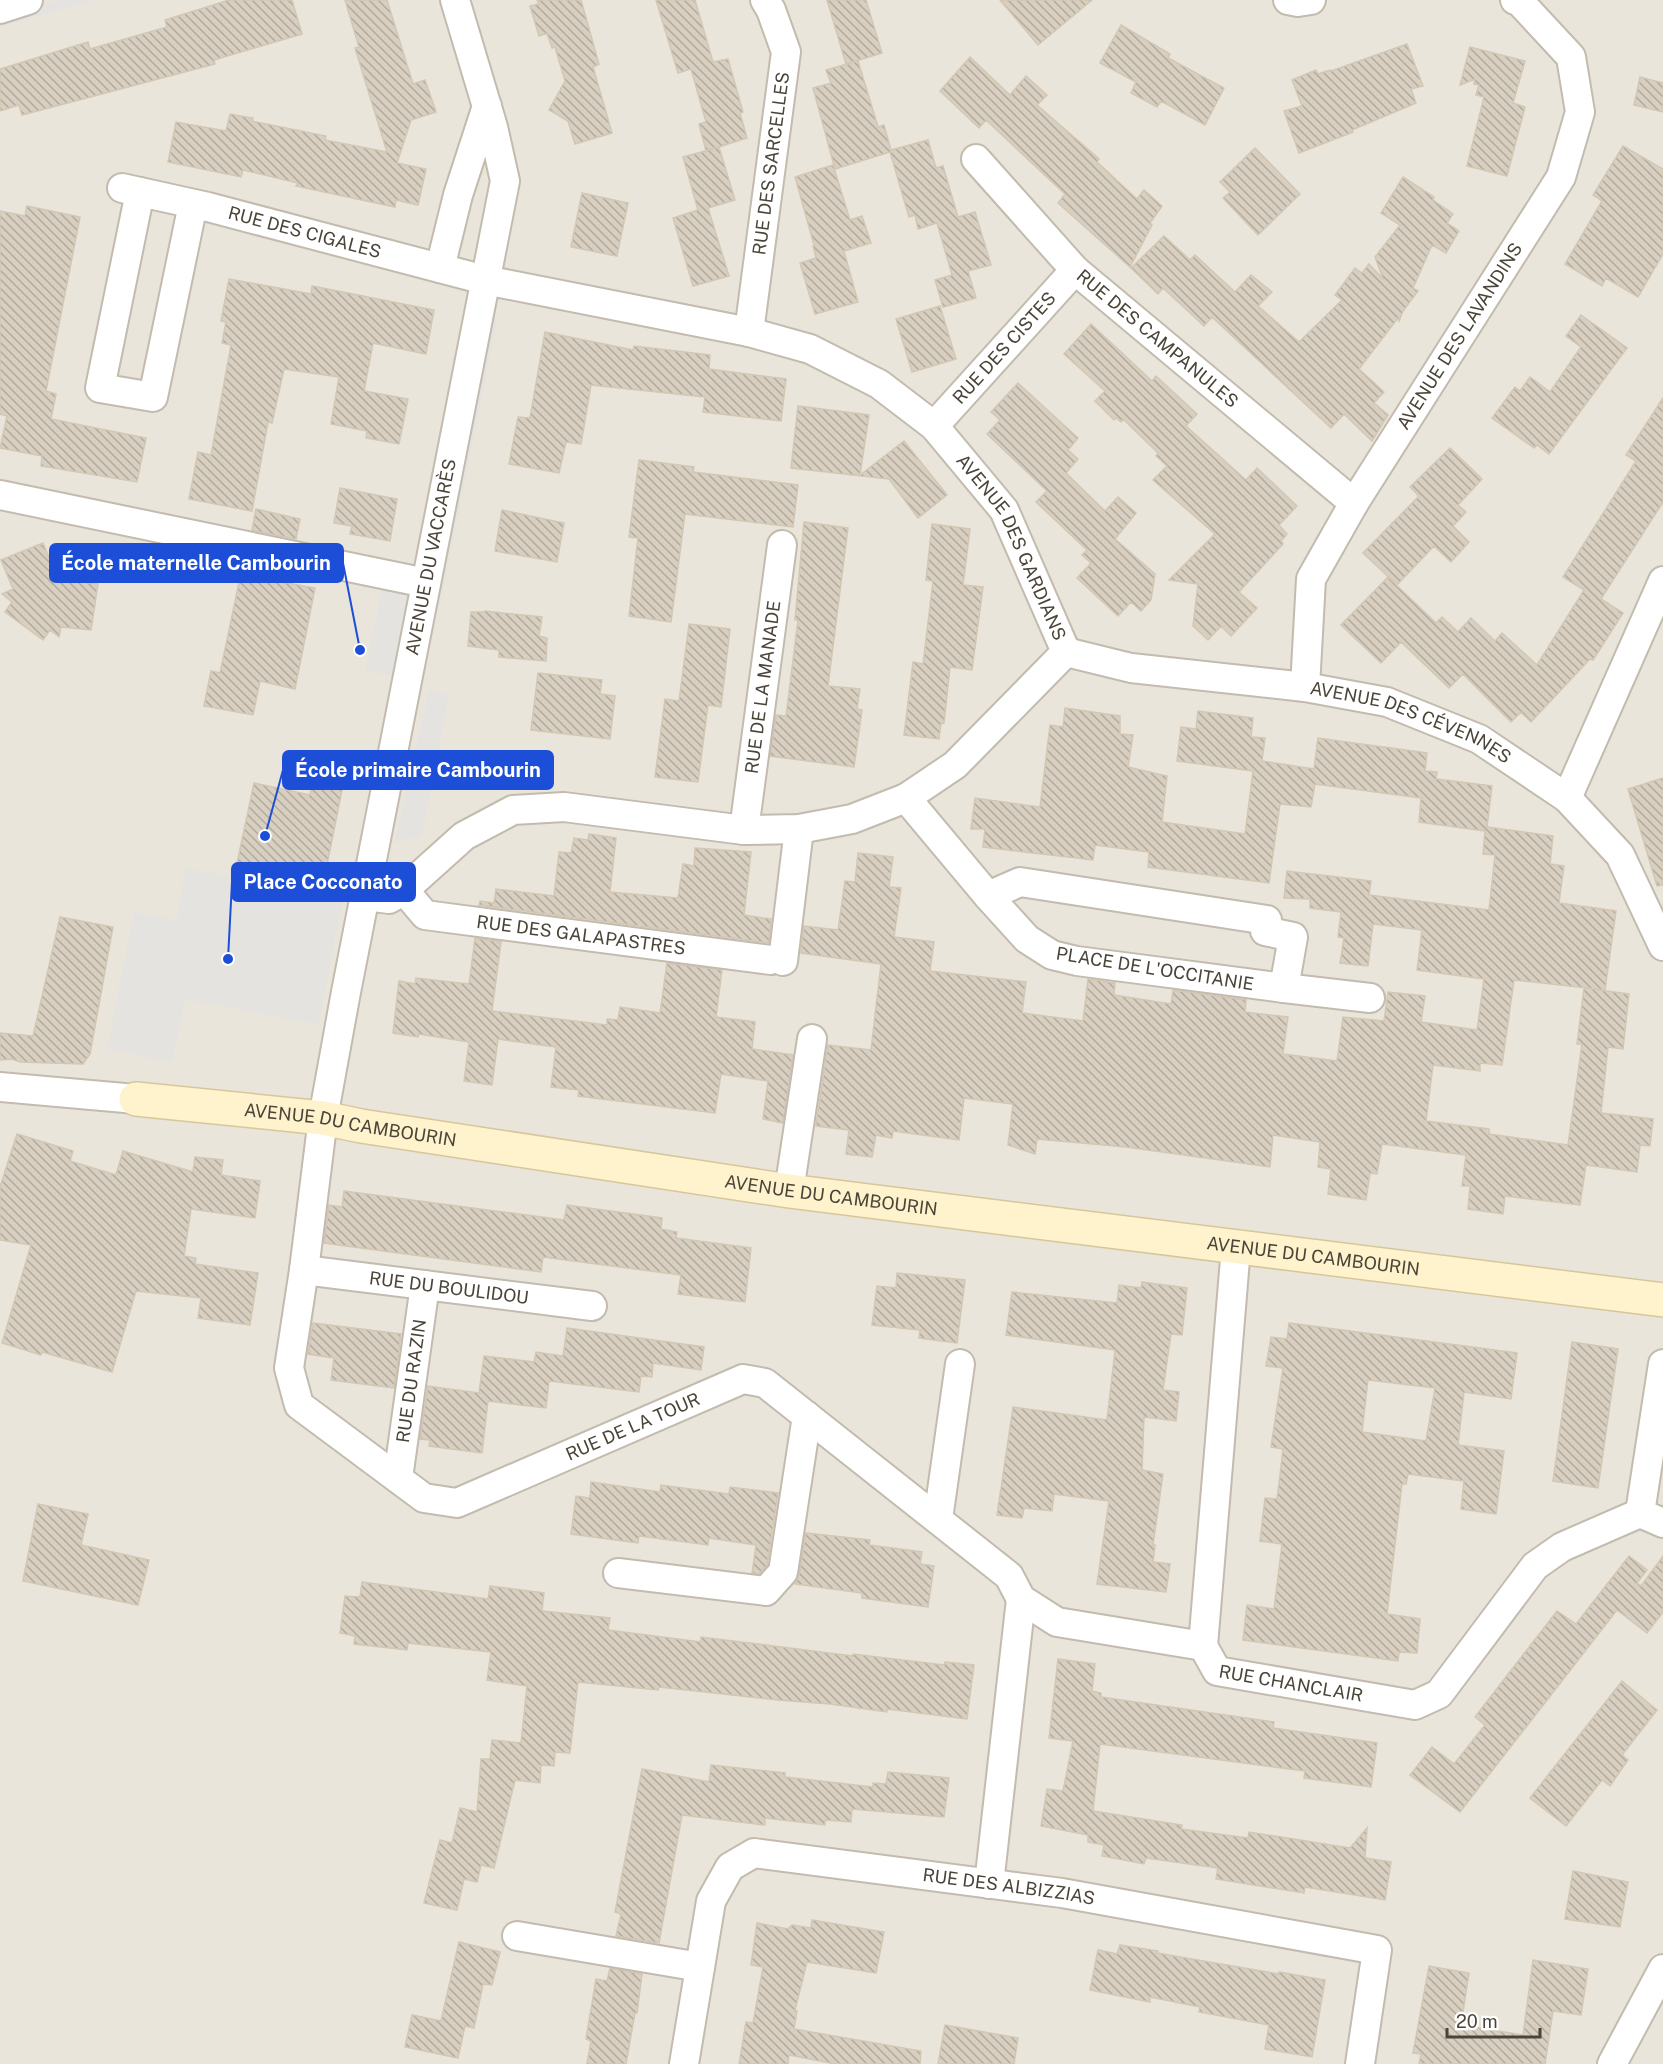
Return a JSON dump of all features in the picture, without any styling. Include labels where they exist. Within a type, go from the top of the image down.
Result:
[{"type":"street","points":[[0,9],[28,0]]},
{"type":"street","name":"AVENUE DU VACCARÈS","points":[[323,1118],[505,181],[487,106],[455,0]]},
{"type":"street","name":"RUE DES SARCELLES","points":[[749,332],[786,52],[771,10],[765,0]]},
{"type":"street","points":[[1288,0],[1298,2],[1311,0]]},
{"type":"street","name":"AVENUE DES LAVANDINS","points":[[1305,687],[1311,579],[1354,503],[1561,177],[1580,112],[1571,57],[1519,1],[1515,0]]},
{"type":"street","points":[[440,268],[458,195],[487,106]]},
{"type":"street","name":"RUE DES CAMPANULES","points":[[976,159],[1075,270],[1354,503]]},
{"type":"street","name":"RUE DES CIGALES","points":[[193,204],[153,397],[100,388],[131,190],[193,204],[485,280]]},
{"type":"street","name":"RUE DES CISTES","points":[[934,426],[1075,270]]},
{"type":"street","name":"AVENUE DES GARDIANS","points":[[366,896],[389,899],[404,890],[464,836],[513,810],[564,807],[744,830],[799,829],[852,819],[906,798],[955,765],[1066,652],[1004,510],[934,426],[879,384],[810,349],[749,332],[485,280]]},
{"type":"street","points":[[0,495],[426,583]]},
{"type":"street","name":"RUE DE LA MANADE","points":[[744,830],[782,545]]},
{"type":"street","points":[[1567,798],[1663,581]]},
{"type":"street","name":"AVENUE DES CÉVENNES","points":[[1066,652],[1131,668],[1305,687],[1387,702],[1479,739],[1567,798],[1620,855],[1663,946]]},
{"type":"street","name":"PLACE DE L'OCCITANIE","points":[[906,798],[1027,939],[1052,955],[1077,961],[1370,998]]},
{"type":"street","name":"RUE DES GALAPASTRES","points":[[404,890],[425,915],[777,961],[799,829]]},
{"type":"street","points":[[988,896],[1020,882],[1267,920],[1265,931],[1293,936],[1284,988]]},
{"type":"street","points":[[789,1191],[812,1039]]},
{"type":"street","name":"AVENUE DU CAMBOURIN","points":[[0,1087],[323,1118],[362,1126],[789,1191],[1663,1300]]},
{"type":"street","name":"RUE DE LA TOUR","points":[[323,1118],[289,1368],[299,1406],[424,1498],[457,1503],[743,1379],[765,1383],[1009,1576],[1021,1599],[1057,1622],[1203,1646]]},
{"type":"street","name":"RUE CHANCLAIR","points":[[1236,1247],[1203,1646],[1217,1671],[1415,1705],[1439,1695],[1535,1566],[1562,1547],[1652,1518],[1663,1364]]},
{"type":"street","name":"RUE DU BOULIDOU","points":[[304,1270],[592,1306]]},
{"type":"street","name":"RUE DU RAZIN","points":[[398,1478],[425,1285]]},
{"type":"street","points":[[938,1519],[960,1364]]},
{"type":"street","points":[[618,1573],[766,1591],[783,1572],[807,1416]]},
{"type":"street","points":[[989,1884],[1021,1599]]},
{"type":"street","name":"RUE DES ALBIZZIAS","points":[[684,2064],[711,1901],[730,1867],[754,1853],[1062,1893],[1377,1950],[1360,2064]]},
{"type":"street","points":[[517,1936],[700,1967]]},
{"type":"street","points":[[1612,2064],[1663,1969]]},
{"type":"shaded area","points":[[0,0],[1663,0],[1663,2064],[0,2064]]},
{"type":"shaded area","points":[[56,0],[94,0],[0,27],[0,17]]},
{"type":"shaded area","points":[[498,316],[440,607],[431,604],[485,319]]},
{"type":"shaded area","points":[[384,579],[412,584],[394,676],[365,671]]},
{"type":"shaded area","points":[[429,690],[449,695],[422,836],[394,843]]},
{"type":"shaded area","points":[[186,868],[343,898],[319,1025],[185,999],[172,1062],[107,1049],[134,912],[176,920]]},
{"type":"building","points":[[229,0],[292,0],[302,34],[214,60],[215,64],[22,115],[19,105],[0,111],[0,69],[88,42],[90,49],[167,27],[165,20]]},
{"type":"building","points":[[345,0],[387,0],[413,84],[425,80],[436,112],[411,120],[397,163],[426,169],[418,205],[396,200],[395,207],[296,186],[298,183],[243,170],[241,177],[168,162],[176,122],[226,131],[230,114],[253,118],[252,121],[326,136],[325,140],[387,152],[355,48],[359,47]]},
{"type":"building","points":[[537,0],[581,0],[599,64],[593,67],[612,133],[575,144],[568,121],[549,110],[565,81],[555,47],[552,48],[547,33],[539,36],[530,6],[539,4]]},
{"type":"building","points":[[656,0],[695,0],[713,62],[728,59],[743,112],[740,113],[747,138],[706,151],[699,124],[706,122],[691,69],[678,73]]},
{"type":"building","points":[[827,0],[866,0],[882,53],[846,64]]},
{"type":"building","points":[[1000,0],[1092,0],[1038,45]]},
{"type":"building","points":[[1121,25],[1170,54],[1168,58],[1224,88],[1205,125],[1161,101],[1157,107],[1131,93],[1136,82],[1100,63]]},
{"type":"building","points":[[1407,44],[1423,86],[1411,89],[1416,103],[1352,130],[1353,132],[1299,153],[1284,111],[1302,106],[1292,80],[1316,70],[1318,74],[1331,71]]},
{"type":"building","points":[[1470,47],[1525,61],[1513,103],[1525,107],[1507,176],[1467,166],[1484,97],[1476,95],[1479,85],[1474,84],[1475,79],[1460,85]]},
{"type":"building","points":[[970,57],[1010,95],[1026,76],[1047,95],[1037,105],[1099,159],[1097,162],[1137,199],[1144,190],[1162,206],[1150,223],[1152,225],[1130,267],[1058,203],[1065,194],[986,120],[979,128],[940,91]]},
{"type":"building","points":[[858,61],[878,127],[884,125],[891,150],[928,140],[936,168],[943,166],[958,217],[975,212],[991,265],[968,271],[976,298],[943,307],[935,280],[952,275],[937,223],[918,229],[915,215],[909,217],[890,152],[835,169],[813,88],[831,83],[826,70]]},
{"type":"building","points":[[1640,77],[1663,83],[1663,112],[1634,105]]},
{"type":"building","points":[[1623,146],[1663,169],[1663,254],[1638,297],[1606,278],[1602,286],[1565,264],[1602,201],[1593,195]]},
{"type":"building","points":[[719,147],[735,200],[708,208],[729,276],[693,286],[673,218],[698,210],[683,157]]},
{"type":"building","points":[[1255,148],[1300,194],[1258,235],[1223,198],[1230,192],[1220,182]]},
{"type":"building","points":[[833,165],[850,220],[862,216],[871,243],[844,251],[858,302],[815,314],[800,263],[816,258],[795,177]]},
{"type":"building","points":[[1403,177],[1434,197],[1433,200],[1453,214],[1447,223],[1459,231],[1446,253],[1432,245],[1413,288],[1418,291],[1403,311],[1399,321],[1398,318],[1359,369],[1384,392],[1374,403],[1388,415],[1372,441],[1344,414],[1331,428],[1212,317],[1204,326],[1163,288],[1158,294],[1131,268],[1164,236],[1190,260],[1195,255],[1235,292],[1251,275],[1272,292],[1258,306],[1299,342],[1342,300],[1335,295],[1355,268],[1362,273],[1369,264],[1383,279],[1375,257],[1400,225],[1381,213]]},
{"type":"building","points":[[582,193],[628,203],[617,256],[571,247]]},
{"type":"building","points":[[27,206],[80,217],[46,391],[56,394],[51,419],[146,438],[137,482],[41,466],[42,456],[0,448],[7,416],[0,414],[0,211],[25,216]]},
{"type":"building","points":[[229,279],[311,294],[312,286],[434,310],[426,354],[373,343],[364,391],[408,399],[399,444],[366,438],[367,431],[331,424],[339,377],[284,369],[272,423],[268,422],[252,511],[189,499],[198,452],[211,455],[231,345],[222,343],[226,322],[221,321]]},
{"type":"building","points":[[940,306],[956,359],[912,372],[896,319]]},
{"type":"building","points":[[1581,315],[1627,348],[1549,454],[1537,445],[1534,448],[1492,418],[1515,387],[1520,391],[1530,377],[1550,392],[1581,347],[1566,336]]},
{"type":"building","points":[[1091,324],[1152,381],[1156,376],[1197,414],[1186,426],[1246,480],[1257,468],[1297,506],[1279,525],[1287,534],[1281,541],[1283,544],[1239,592],[1257,608],[1231,636],[1221,626],[1208,640],[1193,626],[1198,584],[1169,580],[1215,534],[1153,480],[1167,466],[1156,456],[1158,453],[1123,419],[1121,422],[1116,418],[1114,420],[1095,401],[1105,391],[1064,354]]},
{"type":"building","points":[[545,332],[633,350],[634,346],[710,355],[709,369],[786,379],[781,421],[703,412],[705,397],[591,385],[581,444],[566,442],[559,473],[509,464],[518,417],[530,418]]},
{"type":"building","points":[[1018,383],[1078,438],[1068,450],[1078,459],[1066,473],[1105,511],[1118,497],[1136,513],[1115,539],[1155,574],[1151,600],[1141,611],[1131,602],[1118,616],[1077,578],[1091,563],[1082,555],[1087,550],[1036,502],[1047,491],[987,434],[1000,420],[991,412]]},
{"type":"building","points":[[1663,398],[1663,502],[1601,599],[1623,613],[1593,660],[1590,659],[1531,722],[1521,712],[1511,722],[1463,674],[1449,688],[1401,642],[1381,663],[1341,625],[1388,577],[1436,623],[1442,617],[1458,632],[1471,618],[1495,641],[1502,633],[1537,665],[1584,590],[1563,577],[1636,461],[1626,455]]},
{"type":"building","points":[[798,406],[869,415],[860,475],[904,441],[947,495],[918,518],[889,479],[791,468]]},
{"type":"building","points":[[1450,448],[1482,479],[1458,505],[1466,512],[1453,526],[1469,542],[1451,562],[1434,546],[1397,585],[1363,553],[1419,496],[1410,487]]},
{"type":"building","points":[[639,460],[694,467],[693,472],[798,485],[793,527],[685,514],[671,622],[629,616],[638,538],[629,537]]},
{"type":"building","points":[[340,488],[397,499],[390,541],[350,534],[352,526],[334,523]]},
{"type":"building","points":[[256,509],[300,519],[296,539],[252,530]]},
{"type":"building","points":[[502,510],[564,523],[557,562],[495,551]]},
{"type":"building","points":[[804,522],[848,528],[828,686],[860,689],[857,709],[862,710],[854,767],[770,756],[776,715],[786,716],[798,620],[795,620]]},
{"type":"building","points":[[932,524],[970,529],[963,585],[983,587],[972,670],[950,667],[944,723],[941,724],[939,739],[904,735],[913,662],[923,664],[933,581],[926,580]]},
{"type":"building","points":[[43,543],[55,572],[69,567],[67,580],[98,584],[91,630],[61,627],[59,637],[50,630],[43,640],[5,612],[12,602],[2,594],[13,589],[1,560]]},
{"type":"building","points":[[245,562],[290,572],[287,583],[315,588],[295,689],[260,681],[253,715],[204,706],[211,671],[220,673]]},
{"type":"building","points":[[485,611],[542,617],[539,636],[547,638],[546,661],[499,657],[499,650],[468,646],[471,612]]},
{"type":"building","points":[[689,624],[730,629],[721,707],[708,705],[698,782],[655,777],[665,699],[679,701]]},
{"type":"building","points":[[538,673],[602,680],[600,694],[615,696],[610,739],[531,730]]},
{"type":"building","points":[[1065,708],[1120,716],[1120,734],[1133,735],[1128,767],[1167,776],[1162,822],[1245,834],[1253,771],[1177,761],[1181,727],[1196,729],[1198,711],[1253,718],[1251,737],[1265,738],[1262,761],[1314,769],[1318,738],[1427,753],[1425,771],[1437,772],[1436,779],[1492,786],[1487,827],[1553,836],[1550,864],[1564,866],[1559,903],[1616,911],[1605,990],[1514,980],[1502,1065],[1480,1063],[1480,1071],[1433,1065],[1426,1121],[1489,1129],[1489,1134],[1568,1145],[1582,1044],[1577,1044],[1584,988],[1629,994],[1623,1049],[1608,1047],[1601,1113],[1653,1119],[1650,1146],[1640,1145],[1637,1172],[1586,1165],[1580,1205],[1505,1196],[1503,1214],[1468,1209],[1470,1186],[1462,1186],[1466,1155],[1382,1144],[1377,1174],[1370,1173],[1366,1200],[1328,1194],[1331,1169],[1318,1167],[1320,1142],[1273,1135],[1270,1167],[1126,1147],[1037,1139],[1035,1154],[1008,1145],[1013,1104],[964,1098],[959,1140],[893,1131],[892,1138],[876,1135],[872,1157],[846,1154],[849,1130],[816,1126],[828,1045],[871,1050],[881,964],[801,953],[804,926],[838,930],[845,881],[855,882],[858,853],[893,857],[889,887],[901,888],[894,937],[934,942],[930,971],[1026,982],[1022,1013],[1083,1021],[1088,979],[1115,983],[1114,995],[1171,1004],[1173,990],[1246,1000],[1245,1012],[1288,1017],[1283,1054],[1337,1061],[1343,1017],[1384,1021],[1388,992],[1425,996],[1421,1022],[1477,1030],[1484,979],[1417,970],[1422,930],[1373,924],[1368,966],[1340,963],[1344,938],[1338,937],[1341,912],[1310,908],[1310,899],[1284,898],[1287,871],[1371,881],[1369,895],[1489,910],[1495,855],[1483,854],[1485,831],[1419,822],[1421,798],[1315,784],[1311,807],[1280,804],[1269,883],[1148,867],[1149,852],[1095,845],[1093,860],[983,847],[985,829],[971,829],[975,798],[1040,807],[1050,725],[1063,727]]},
{"type":"building","points":[[1663,778],[1663,885],[1657,886],[1628,789]]},
{"type":"building","points":[[313,779],[343,785],[323,885],[236,868],[254,783],[310,795]]},
{"type":"building","points":[[589,834],[616,838],[610,892],[678,898],[683,864],[694,866],[695,848],[751,852],[744,915],[771,919],[769,943],[479,905],[480,901],[494,903],[496,889],[554,896],[559,852],[571,853],[574,838],[588,840]]},
{"type":"building","points":[[60,917],[113,927],[90,1054],[83,1064],[0,1060],[0,1033],[33,1036]]},
{"type":"building","points":[[475,938],[501,942],[492,1011],[607,1025],[607,1019],[618,1020],[620,1007],[660,1013],[667,963],[722,970],[716,1017],[755,1022],[752,1049],[793,1055],[783,1123],[763,1119],[768,1081],[721,1074],[715,1113],[578,1096],[579,1090],[551,1087],[556,1047],[498,1039],[492,1085],[464,1081],[469,1042],[419,1034],[418,1037],[393,1033],[399,981],[415,984],[416,978],[469,984]]},
{"type":"building","points":[[17,1134],[73,1151],[70,1161],[116,1175],[123,1151],[193,1172],[195,1157],[223,1160],[221,1175],[260,1181],[255,1218],[191,1209],[184,1256],[196,1258],[195,1264],[258,1273],[250,1325],[198,1318],[201,1298],[136,1291],[112,1372],[2,1343],[31,1245],[0,1240],[0,1187]]},
{"type":"building","points":[[344,1191],[564,1220],[567,1205],[662,1218],[661,1229],[677,1232],[676,1238],[751,1248],[745,1302],[678,1294],[681,1275],[543,1257],[541,1272],[324,1243],[329,1205],[342,1207]]},
{"type":"building","points":[[897,1273],[965,1280],[957,1343],[919,1338],[920,1330],[872,1325],[877,1286],[896,1288]]},
{"type":"building","points":[[1142,1282],[1187,1288],[1182,1335],[1171,1334],[1163,1390],[1179,1392],[1176,1421],[1144,1417],[1142,1470],[1163,1474],[1153,1545],[1155,1545],[1153,1562],[1170,1564],[1166,1592],[1097,1584],[1109,1501],[1054,1494],[1052,1511],[1024,1508],[1022,1518],[997,1515],[1013,1407],[1107,1420],[1115,1350],[1006,1335],[1012,1292],[1117,1303],[1119,1285],[1141,1288]]},
{"type":"building","points":[[313,1323],[401,1334],[394,1388],[331,1380],[334,1358],[308,1354]]},
{"type":"building","points":[[1289,1323],[1517,1353],[1511,1399],[1464,1392],[1458,1445],[1504,1451],[1496,1514],[1461,1509],[1464,1481],[1408,1474],[1406,1484],[1402,1484],[1387,1614],[1420,1619],[1417,1653],[1399,1652],[1398,1661],[1243,1640],[1247,1605],[1274,1609],[1282,1544],[1260,1541],[1265,1498],[1277,1499],[1283,1449],[1271,1447],[1283,1368],[1266,1366],[1271,1337],[1287,1339]],"holes":[[[1368,1380],[1435,1388],[1426,1441],[1362,1432]]]},
{"type":"building","points":[[567,1328],[704,1347],[701,1370],[653,1363],[652,1377],[641,1376],[639,1392],[549,1381],[546,1408],[488,1401],[482,1453],[429,1446],[430,1440],[420,1439],[428,1386],[479,1393],[484,1356],[534,1362],[536,1352],[563,1356]]},
{"type":"building","points":[[1572,1342],[1618,1349],[1598,1488],[1553,1481]]},
{"type":"building","points":[[591,1482],[660,1492],[661,1485],[729,1494],[730,1487],[778,1493],[767,1565],[759,1574],[752,1573],[756,1545],[709,1538],[708,1545],[639,1536],[638,1543],[571,1534],[576,1496],[590,1498]]},
{"type":"building","points":[[38,1504],[88,1514],[81,1545],[149,1560],[138,1605],[23,1581]]},
{"type":"building","points":[[806,1533],[870,1540],[869,1545],[922,1552],[920,1564],[934,1566],[928,1607],[862,1598],[862,1593],[795,1584],[799,1575]]},
{"type":"building","points":[[1629,1556],[1647,1570],[1637,1583],[1641,1586],[1663,1556],[1663,1612],[1647,1633],[1617,1610],[1460,1812],[1410,1775],[1432,1747],[1454,1764],[1485,1725],[1475,1717],[1557,1611],[1576,1624]]},
{"type":"building","points":[[362,1582],[488,1599],[490,1586],[544,1593],[542,1611],[610,1618],[608,1630],[701,1642],[701,1637],[853,1656],[853,1654],[944,1665],[945,1662],[974,1665],[967,1719],[659,1687],[658,1690],[578,1682],[570,1753],[555,1752],[554,1766],[541,1765],[540,1783],[515,1780],[494,1868],[481,1865],[477,1882],[464,1879],[457,1910],[424,1903],[440,1840],[452,1843],[460,1808],[477,1812],[481,1759],[490,1759],[492,1740],[521,1743],[527,1686],[487,1680],[491,1652],[408,1643],[407,1650],[354,1644],[355,1636],[340,1633],[345,1596],[360,1597]]},
{"type":"building","points":[[1058,1659],[1095,1664],[1092,1691],[1101,1693],[1101,1697],[1274,1722],[1273,1728],[1377,1743],[1371,1787],[1304,1778],[1305,1771],[1100,1744],[1093,1811],[1182,1825],[1181,1829],[1248,1838],[1249,1832],[1350,1848],[1367,1828],[1365,1858],[1391,1862],[1385,1900],[1305,1887],[1304,1893],[1216,1879],[1218,1868],[1146,1858],[1144,1864],[1102,1856],[1104,1845],[1088,1842],[1088,1835],[1041,1826],[1047,1789],[1063,1791],[1073,1741],[1049,1738]]},
{"type":"building","points":[[1622,1681],[1657,1710],[1622,1755],[1628,1760],[1610,1786],[1602,1780],[1566,1826],[1530,1798]]},
{"type":"building","points":[[711,1765],[785,1773],[785,1777],[873,1787],[873,1783],[886,1784],[888,1772],[949,1778],[944,1817],[852,1809],[851,1822],[825,1820],[825,1825],[765,1818],[765,1825],[682,1815],[659,1943],[616,1936],[621,1914],[615,1912],[642,1769],[709,1782]]},
{"type":"building","points":[[1573,1871],[1628,1882],[1620,1927],[1565,1919]]},
{"type":"building","points":[[812,1920],[884,1932],[876,1973],[807,1962],[795,2010],[797,2011],[794,2029],[921,2051],[920,2064],[835,2064],[789,2055],[788,2064],[739,2064],[746,2022],[753,2023],[763,1967],[751,1965],[757,1923],[788,1929],[792,1925],[811,1928]]},
{"type":"building","points":[[459,1942],[500,1952],[492,1985],[483,1984],[474,2028],[465,2026],[458,2058],[405,2047],[412,2015],[441,2021]]},
{"type":"building","points":[[1120,1945],[1279,1974],[1279,1972],[1325,1980],[1312,2057],[1265,2049],[1269,2025],[1199,2012],[1200,2007],[1150,1997],[1150,2002],[1090,1990],[1098,1950],[1117,1954]]},
{"type":"building","points":[[1533,1960],[1588,1969],[1581,2015],[1553,2011],[1545,2064],[1419,2064],[1421,2054],[1413,2053],[1429,1966],[1469,1973],[1461,2025],[1523,2035]]},
{"type":"building","points":[[610,1968],[642,1974],[637,2013],[635,2013],[626,2064],[587,2064],[591,2041],[586,2039],[596,1979],[607,1981]]},
{"type":"building","points":[[945,2025],[1018,2038],[1014,2064],[938,2064]]},
{"type":"place","name":"École maternelle Cambourin","points":[[360,650]]},
{"type":"place","name":"École primaire Cambourin","points":[[265,836]]},
{"type":"place","name":"Place Cocconato","points":[[228,959]]}]
